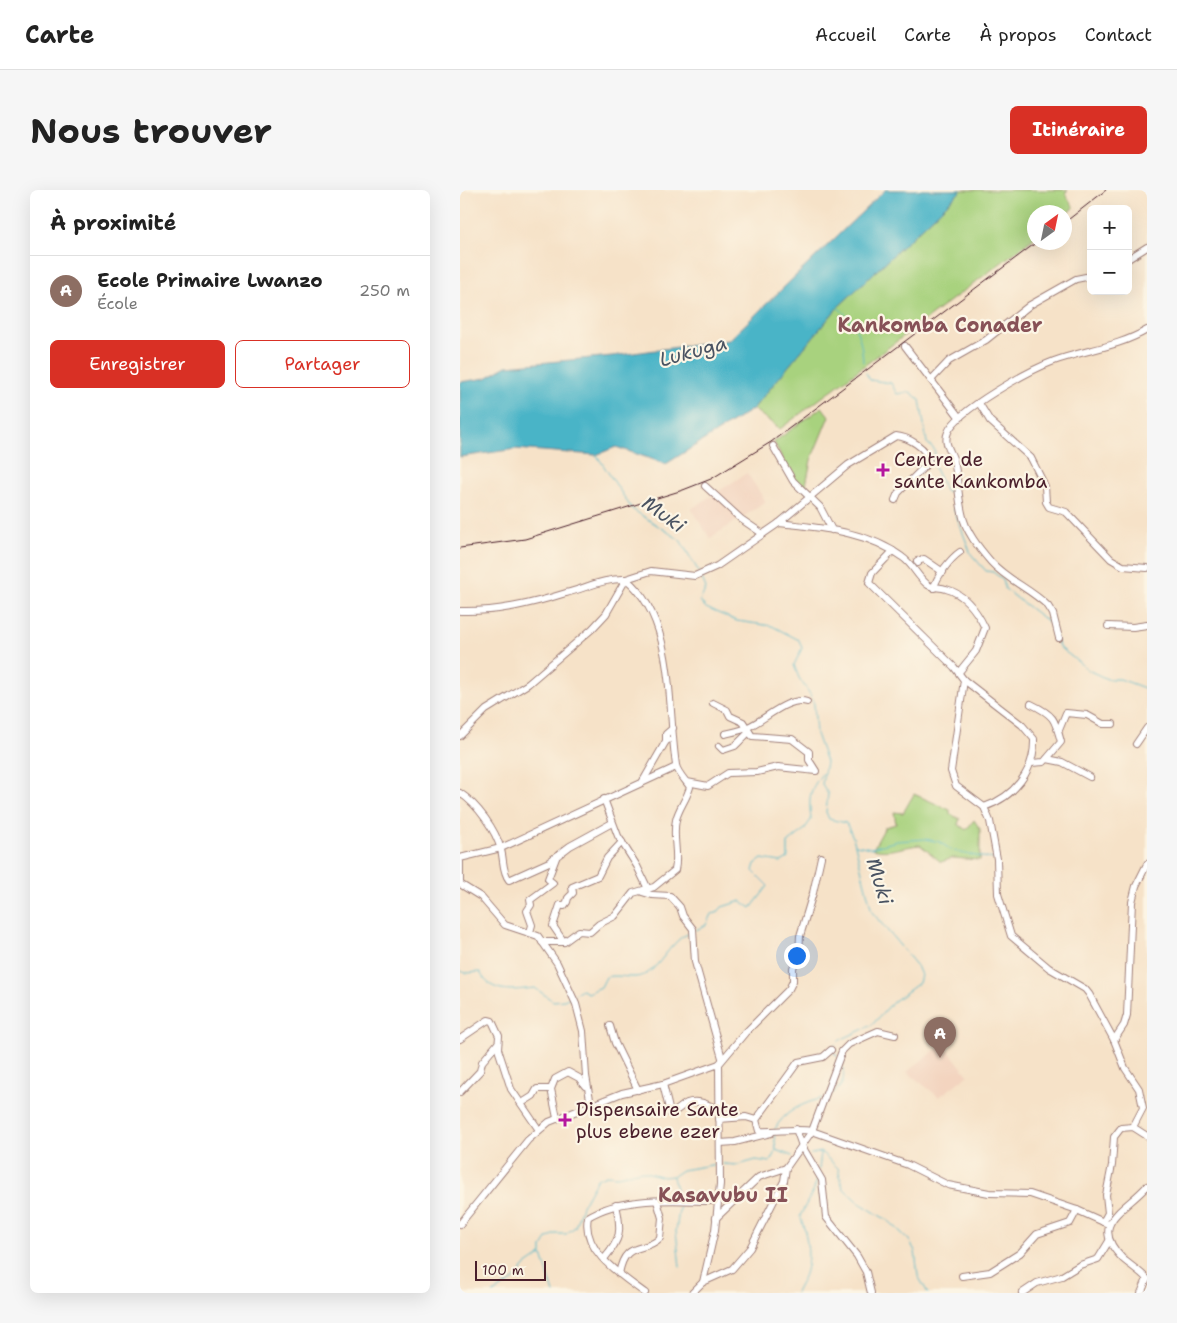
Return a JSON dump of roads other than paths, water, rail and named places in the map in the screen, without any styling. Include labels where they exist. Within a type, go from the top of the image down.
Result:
[{"type":"street","points":[[1132,257],[1147,248]]},
{"type":"street","points":[[931,380],[949,361],[986,340],[1030,305],[1076,279],[1087,277]]},
{"type":"street","points":[[1058,638],[1053,614],[1048,606],[992,563],[972,538],[962,515],[954,462],[946,440],[948,432],[960,418],[1005,386],[1054,361],[1117,344],[1147,330]]},
{"type":"street","points":[[905,346],[960,418]]},
{"type":"street","points":[[979,403],[990,421],[1031,458],[1044,486],[1046,502],[1049,507],[1066,512],[1111,559],[1123,566],[1147,568]]},
{"type":"street","points":[[460,611],[505,609],[545,600],[602,582],[626,579],[651,571],[695,576],[730,558],[779,523],[848,465],[896,436],[904,436],[916,444],[928,457],[929,462],[898,493],[895,500]]},
{"type":"street","points":[[773,446],[792,482],[820,507],[832,530]]},
{"type":"street","points":[[704,486],[716,494],[741,519],[763,534]]},
{"type":"street","points":[[779,523],[832,530],[880,542],[903,557],[917,575],[934,588],[947,589],[964,598],[980,616],[985,628],[976,651],[959,672]]},
{"type":"street","points":[[893,552],[872,573],[869,583],[959,672],[964,680],[1030,732],[1034,739],[1031,763],[1009,795],[984,807]]},
{"type":"street","points":[[934,588],[936,580],[950,560],[960,552]]},
{"type":"street","points":[[918,564],[918,561],[924,559],[943,572]]},
{"type":"street","points":[[542,942],[564,942],[579,931],[590,932],[599,924],[615,916],[632,895],[659,884],[675,870],[676,860],[673,842],[676,820],[689,792],[687,782],[676,766],[668,670],[658,631],[645,598],[626,579]]},
{"type":"street","points":[[460,736],[486,710],[528,684],[592,629],[606,614],[626,579]]},
{"type":"street","points":[[1108,626],[1133,627],[1147,625]]},
{"type":"street","points":[[964,680],[951,771],[956,786],[984,807],[994,834],[998,894],[1011,936],[1049,968],[1085,989],[1114,1040],[1125,1068],[1139,1088],[1144,1103],[1133,1127]]},
{"type":"street","points":[[720,746],[723,750],[728,749],[748,730],[791,702],[798,699],[807,702]]},
{"type":"street","points":[[687,782],[708,786],[728,773],[757,772],[778,768],[816,771],[809,760],[809,752],[792,739],[752,736],[743,722],[730,716],[726,710],[713,703]]},
{"type":"street","points":[[1031,763],[1044,762],[1061,742],[1057,722],[1048,712],[1032,704]]},
{"type":"street","points":[[1058,732],[1066,713],[1087,715],[1103,724],[1113,724]]},
{"type":"street","points":[[666,741],[666,734],[673,728]]},
{"type":"street","points":[[1136,744],[1147,728]]},
{"type":"street","points":[[725,734],[748,730]]},
{"type":"street","points":[[643,782],[666,741],[674,736]]},
{"type":"street","points":[[1046,759],[1062,762],[1090,778]]},
{"type":"street","points":[[591,1105],[588,1092],[583,1030],[576,1004],[557,963],[538,936],[530,932],[522,932],[505,926],[480,897],[460,884],[460,860],[501,848],[676,766]]},
{"type":"street","points":[[460,793],[486,821],[501,848],[504,872],[508,880],[556,857],[570,846],[612,822]]},
{"type":"street","points":[[604,799],[612,822],[637,866],[645,891],[652,896],[670,896],[680,907],[683,916],[693,929],[695,962],[721,1061],[718,1200],[703,1282]]},
{"type":"street","points":[[564,942],[553,926],[560,905],[564,906],[567,902],[573,892],[572,886],[598,876],[607,858],[622,842]]},
{"type":"street","points":[[530,932],[532,924],[527,911],[531,905],[530,900],[553,883],[548,878],[556,857]]},
{"type":"street","points":[[460,1224],[512,1158],[539,1130],[557,1118],[591,1105],[663,1084],[721,1061],[790,988],[793,981],[793,968],[799,952],[800,936],[813,893],[821,857]]},
{"type":"street","points":[[1114,1040],[1124,1025],[1127,1015],[1132,902],[1136,886],[1147,864]]},
{"type":"street","points":[[460,1039],[490,1020],[498,1032],[498,1043],[508,1083],[539,1130]]},
{"type":"street","points":[[610,1026],[615,1043],[638,1090]]},
{"type":"street","points":[[716,1218],[759,1177],[786,1168],[794,1159],[812,1131],[842,1052],[849,1044],[878,1031],[895,1036]]},
{"type":"street","points":[[460,1092],[480,1071],[482,1062],[498,1043]]},
{"type":"street","points":[[758,1133],[756,1120],[798,1062],[823,1057],[831,1050]]},
{"type":"street","points":[[572,1074],[586,1071]]},
{"type":"street","points":[[557,1118],[551,1089],[555,1079],[568,1072],[582,1081],[588,1092]]},
{"type":"street","points":[[663,1084],[670,1113],[676,1112],[687,1103],[698,1101],[719,1110]]},
{"type":"street","points":[[522,1103],[533,1096],[537,1089],[551,1089]]},
{"type":"street","points":[[719,1119],[746,1117],[756,1120]]},
{"type":"street","points":[[1142,1293],[1147,1279],[1123,1258],[1109,1241],[1106,1223],[1108,1213],[1106,1195],[1112,1165],[1114,1137],[1121,1128],[1133,1127],[1147,1136]]},
{"type":"street","points":[[796,1129],[800,1148],[822,1180],[826,1217],[857,1256],[866,1272],[871,1293]]},
{"type":"street","points":[[720,1143],[735,1142],[758,1133],[796,1129],[812,1131],[908,1165],[956,1187],[989,1193],[1030,1194],[1078,1210],[1106,1223]]},
{"type":"street","points":[[692,1293],[703,1282],[732,1269],[743,1259],[784,1181],[786,1168]]},
{"type":"street","points":[[1106,1223],[1147,1186]]},
{"type":"street","points":[[645,1293],[619,1274],[604,1259],[588,1233],[588,1220],[595,1213],[616,1205],[657,1201],[718,1200]]},
{"type":"street","points":[[619,1274],[621,1264],[627,1254],[660,1238],[662,1218],[657,1201]]},
{"type":"street","points":[[604,1259],[617,1244],[620,1236],[620,1221],[616,1205]]},
{"type":"street","points":[[962,1276],[990,1272],[1020,1253],[1037,1234],[1070,1223],[1078,1210]]},
{"type":"street","points":[[1022,1293],[1037,1283],[1062,1276],[1080,1265],[1098,1259],[1109,1241]]},
{"type":"water","name":"Lukuga","points":[[885,190],[962,190],[838,307],[753,409],[666,464],[616,447],[596,455],[516,449],[460,457],[460,382],[486,378],[507,366],[612,356],[729,340]]},
{"type":"waterway","points":[[837,307],[844,312],[857,331],[863,362]]},
{"type":"waterway","points":[[866,373],[870,380],[891,383],[897,394],[910,392],[920,400],[927,443],[934,449],[935,454],[932,461],[945,491],[953,491],[956,495],[954,510],[971,554],[986,571],[993,572],[1002,579],[1005,589],[1052,625]]},
{"type":"waterway","name":"Muki","points":[[596,454],[632,509],[680,540],[699,572]]},
{"type":"waterway","name":"Muki","points":[[701,576],[706,588],[700,601],[706,608],[737,621],[772,626],[799,640],[802,648],[794,665],[814,704],[816,734],[826,762],[822,784],[828,794],[826,812],[829,819],[846,823],[853,837],[872,912],[917,966],[921,975],[919,983],[893,1002],[872,1025],[840,1040],[832,1048]]},
{"type":"waterway","points":[[1055,633],[1059,647],[1090,671],[1107,679],[1120,679],[1147,689]]},
{"type":"waterway","points":[[696,930],[706,925],[711,914],[717,913],[722,907],[741,901],[751,908],[768,886],[753,871],[755,864],[762,859],[781,862],[788,858],[788,843],[803,831],[811,820],[810,796],[822,774]]},
{"type":"waterway","points":[[856,845],[871,848],[897,841],[925,839],[940,842],[951,850],[994,859]]},
{"type":"waterway","points":[[573,995],[582,990],[588,993],[601,987],[606,977],[637,977],[648,973],[677,941],[691,933]]},
{"type":"waterway","points":[[460,971],[466,973],[480,972],[490,984],[497,988],[511,990],[535,988],[553,1001],[564,1000],[570,997]]},
{"type":"waterway","name":"Muki","points":[[832,1051],[838,1057]]},
{"type":"waterway","name":"Muki","points":[[828,1095],[837,1090],[842,1082],[844,1073],[841,1063]]},
{"type":"waterway","name":"Muki","points":[[775,1129],[789,1113],[808,1102],[822,1098]]},
{"type":"waterway","name":"Muki","points":[[723,1164],[738,1165],[756,1160],[770,1162],[776,1150],[774,1133]]},
{"type":"waterway","points":[[776,1150],[792,1156]]},
{"type":"waterway","points":[[811,1154],[821,1152],[838,1168],[843,1188],[858,1202],[890,1222],[909,1240],[915,1251],[918,1276],[928,1293]]},
{"type":"waterway","points":[[819,1170],[821,1152]]},
{"type":"waterway","name":"Muki","points":[[554,1293],[542,1255],[542,1247],[547,1239],[555,1234],[566,1234],[575,1227],[582,1206],[597,1179],[606,1175],[617,1176],[642,1171],[663,1177],[673,1176],[682,1170],[717,1164]]},
{"type":"waterway","points":[[673,1177],[678,1197]]},
{"type":"waterway","points":[[796,1293],[806,1272],[808,1255],[805,1231],[800,1216],[818,1177]]},
{"type":"waterway","points":[[680,1204],[676,1231],[680,1267]]},
{"type":"waterway","points":[[493,1293],[514,1280],[525,1266],[541,1255]]},
{"type":"railway","points":[[1072,217],[1106,190]]},
{"type":"railway","points":[[460,548],[525,539],[683,490],[711,479],[771,442],[1027,250]]},
{"type":"place","name":"Centre de sante Kankomba","points":[[883,470]]},
{"type":"place","name":"Ecole Primaire Lwanzo","points":[[940,1058]]},
{"type":"place","name":"Dispensaire Sante plus ebene ezer","points":[[565,1120]]},
{"type":"district","name":"Kankomba Conader","points":[[940,325]]},
{"type":"district","name":"Kasavubu II","points":[[723,1195]]}]
